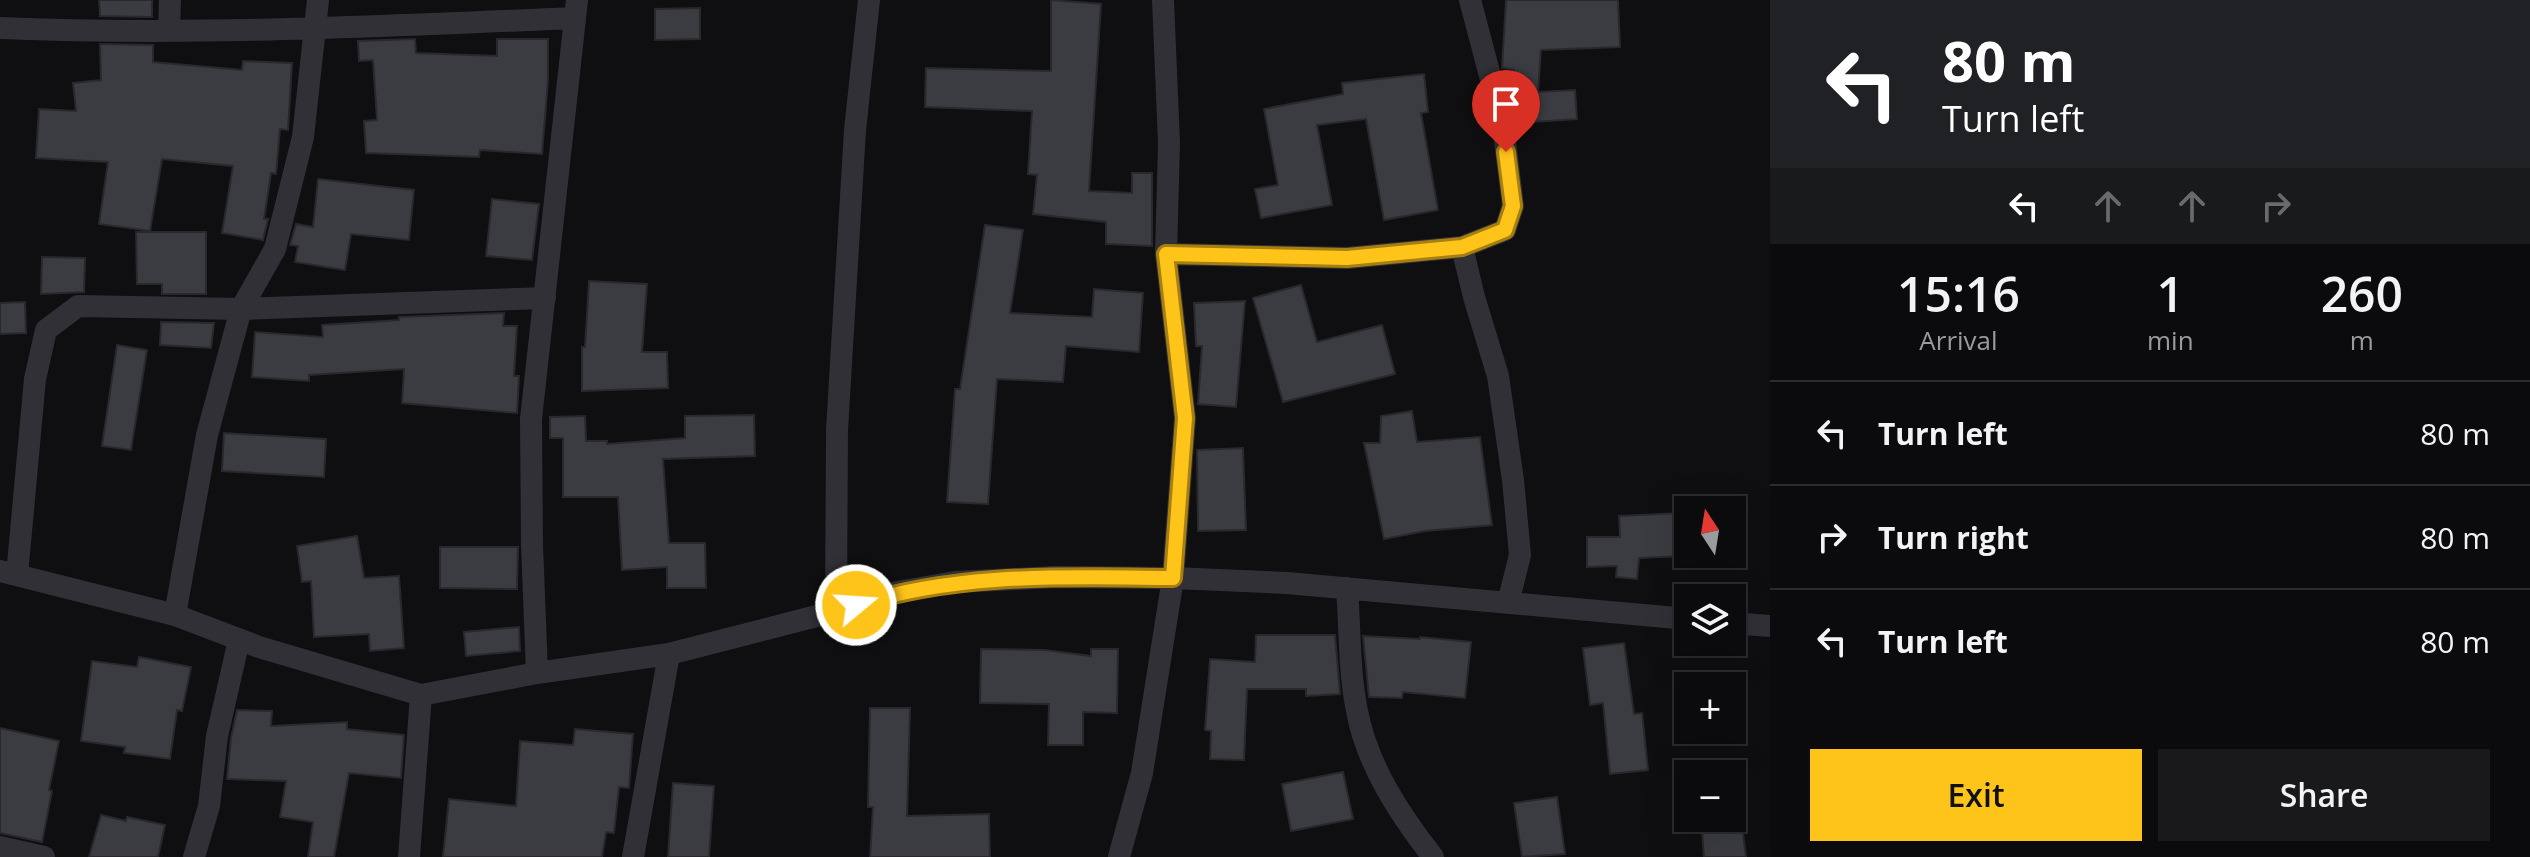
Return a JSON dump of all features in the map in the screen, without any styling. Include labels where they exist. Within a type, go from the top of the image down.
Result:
[{"type":"street","points":[[169,31],[170,0]]},
{"type":"street","points":[[175,615],[207,435],[241,309],[275,249],[303,137],[318,0]]},
{"type":"street","points":[[836,611],[837,430],[855,130],[869,0]]},
{"type":"street","points":[[1119,857],[1142,773],[1173,578],[1185,418],[1166,254],[1169,143],[1163,0]]},
{"type":"street","points":[[1166,254],[1347,258],[1462,247],[1505,230],[1513,206],[1503,125],[1470,0]]},
{"type":"street","points":[[0,28],[86,32],[317,28],[576,9],[531,419],[537,673]]},
{"type":"street","points":[[1462,247],[1498,376],[1513,480],[1520,555],[1508,603]]},
{"type":"street","points":[[545,298],[241,309],[78,306],[46,330],[35,379],[9,573],[175,615],[239,640],[421,695],[537,673],[669,654],[897,592],[955,582],[1056,577],[1173,578],[1347,588],[1674,618]]},
{"type":"street","points":[[1347,588],[1357,712],[1376,769],[1410,828],[1433,857]]},
{"type":"street","points":[[1746,624],[1770,626]]},
{"type":"street","points":[[194,857],[209,806],[217,736],[239,640]]},
{"type":"street","points":[[633,857],[669,654]]},
{"type":"street","points":[[409,857],[421,695]]},
{"type":"street","points":[[0,847],[44,857]]},
{"type":"building","points":[[99,0],[152,0],[152,17],[100,16]]},
{"type":"building","points":[[1051,0],[1101,4],[1089,191],[1132,193],[1132,173],[1152,173],[1152,246],[1106,244],[1106,222],[1033,214],[1037,175],[1028,174],[1032,111],[925,107],[926,68],[1051,71]]},
{"type":"building","points":[[1506,0],[1618,0],[1620,47],[1541,50],[1538,92],[1575,90],[1577,119],[1517,123],[1514,70],[1502,68]]},
{"type":"building","points":[[700,8],[700,39],[655,40],[655,9]]},
{"type":"building","points":[[415,39],[416,53],[497,56],[497,39],[548,39],[542,154],[480,150],[479,157],[366,153],[364,121],[377,120],[373,60],[359,61],[358,41]]},
{"type":"building","points":[[100,44],[153,45],[153,62],[242,70],[243,61],[292,63],[288,130],[280,129],[276,174],[271,173],[264,219],[268,219],[263,240],[222,233],[233,166],[162,159],[150,231],[99,224],[108,162],[36,158],[39,109],[76,111],[73,83],[101,80]]},
{"type":"building","points":[[1424,74],[1428,112],[1421,113],[1438,210],[1384,220],[1366,119],[1317,125],[1332,205],[1261,218],[1255,189],[1278,185],[1264,109],[1343,94],[1342,83]]},
{"type":"building","points":[[318,179],[414,190],[409,240],[351,234],[345,270],[295,262],[298,246],[290,245],[296,224],[313,227]]},
{"type":"building","points":[[492,199],[539,204],[532,260],[486,256]]},
{"type":"building","points":[[985,225],[1023,230],[1010,313],[1092,317],[1094,289],[1143,293],[1139,352],[1066,346],[1063,382],[997,379],[988,504],[947,502],[955,389],[960,389]]},
{"type":"building","points":[[136,232],[206,232],[206,294],[162,294],[162,284],[137,284]]},
{"type":"building","points":[[42,257],[85,258],[84,292],[41,294]]},
{"type":"building","points":[[589,281],[647,284],[642,352],[667,352],[668,388],[582,391],[582,347],[585,347]]},
{"type":"building","points":[[1301,285],[1317,342],[1382,325],[1395,374],[1283,402],[1253,298]]},
{"type":"building","points":[[1245,301],[1236,407],[1198,404],[1202,346],[1196,346],[1194,303]]},
{"type":"building","points":[[25,302],[26,333],[0,334],[0,303]]},
{"type":"building","points":[[504,313],[503,326],[517,326],[514,376],[519,376],[517,413],[402,403],[404,369],[309,375],[309,381],[252,377],[255,332],[323,337],[322,325],[399,320],[399,317]]},
{"type":"building","points":[[161,322],[214,323],[211,348],[160,345]]},
{"type":"building","points":[[117,345],[147,350],[131,450],[102,446]]},
{"type":"building","points":[[1412,411],[1417,442],[1480,437],[1492,525],[1425,531],[1384,539],[1364,443],[1380,443],[1381,416]]},
{"type":"building","points":[[754,415],[755,456],[663,459],[669,543],[705,543],[706,588],[667,588],[667,567],[622,570],[618,497],[563,497],[563,438],[550,438],[550,417],[585,416],[586,441],[607,441],[607,444],[685,438],[685,416]]},
{"type":"building","points":[[224,433],[326,439],[324,477],[222,471]]},
{"type":"building","points":[[1243,448],[1246,530],[1198,531],[1197,450]]},
{"type":"building","points":[[1674,513],[1674,556],[1639,558],[1637,579],[1616,577],[1617,566],[1587,567],[1587,537],[1620,537],[1619,516]]},
{"type":"building","points":[[357,536],[364,578],[399,576],[404,648],[370,651],[369,634],[314,637],[311,581],[302,582],[297,546]]},
{"type":"building","points":[[440,547],[518,547],[517,589],[440,588]]},
{"type":"building","points":[[519,627],[520,651],[466,656],[464,632]]},
{"type":"building","points":[[1256,635],[1335,635],[1340,694],[1306,696],[1306,689],[1247,689],[1244,760],[1210,759],[1211,731],[1205,730],[1210,659],[1255,662]]},
{"type":"building","points":[[1363,636],[1471,642],[1465,698],[1403,692],[1402,698],[1369,697]]},
{"type":"building","points":[[1624,643],[1634,714],[1642,713],[1648,770],[1610,774],[1603,703],[1590,705],[1583,648]]},
{"type":"building","points":[[981,649],[1045,650],[1091,656],[1091,649],[1118,649],[1117,713],[1083,712],[1083,745],[1048,745],[1049,704],[980,703]]},
{"type":"building","points":[[139,657],[191,667],[182,711],[177,710],[170,759],[124,753],[125,747],[81,741],[92,661],[137,667]]},
{"type":"building","points":[[870,708],[910,708],[907,816],[989,814],[990,857],[870,857],[873,807],[868,807]]},
{"type":"building","points":[[237,710],[272,711],[271,726],[347,722],[347,729],[404,735],[401,778],[349,773],[334,857],[308,857],[313,822],[280,817],[286,781],[227,779]]},
{"type":"building","points":[[0,728],[59,741],[42,842],[0,833]]},
{"type":"building","points":[[575,729],[633,734],[629,788],[619,787],[614,833],[606,832],[602,857],[443,857],[449,799],[516,806],[520,741],[573,745]]},
{"type":"building","points":[[1343,772],[1353,819],[1291,831],[1282,784]]},
{"type":"building","points":[[673,783],[714,786],[709,857],[668,857]]},
{"type":"building","points":[[1557,797],[1565,854],[1522,857],[1514,803]]},
{"type":"building","points":[[101,815],[165,825],[158,857],[89,857]]},
{"type":"building","points":[[1702,832],[1743,832],[1746,857],[1704,857]]},
{"type":"route","points":[[856,605],[897,592],[955,582],[1056,577],[1173,578],[1185,418],[1166,254],[1347,258],[1462,247],[1505,230],[1513,206],[1506,152]]}]
